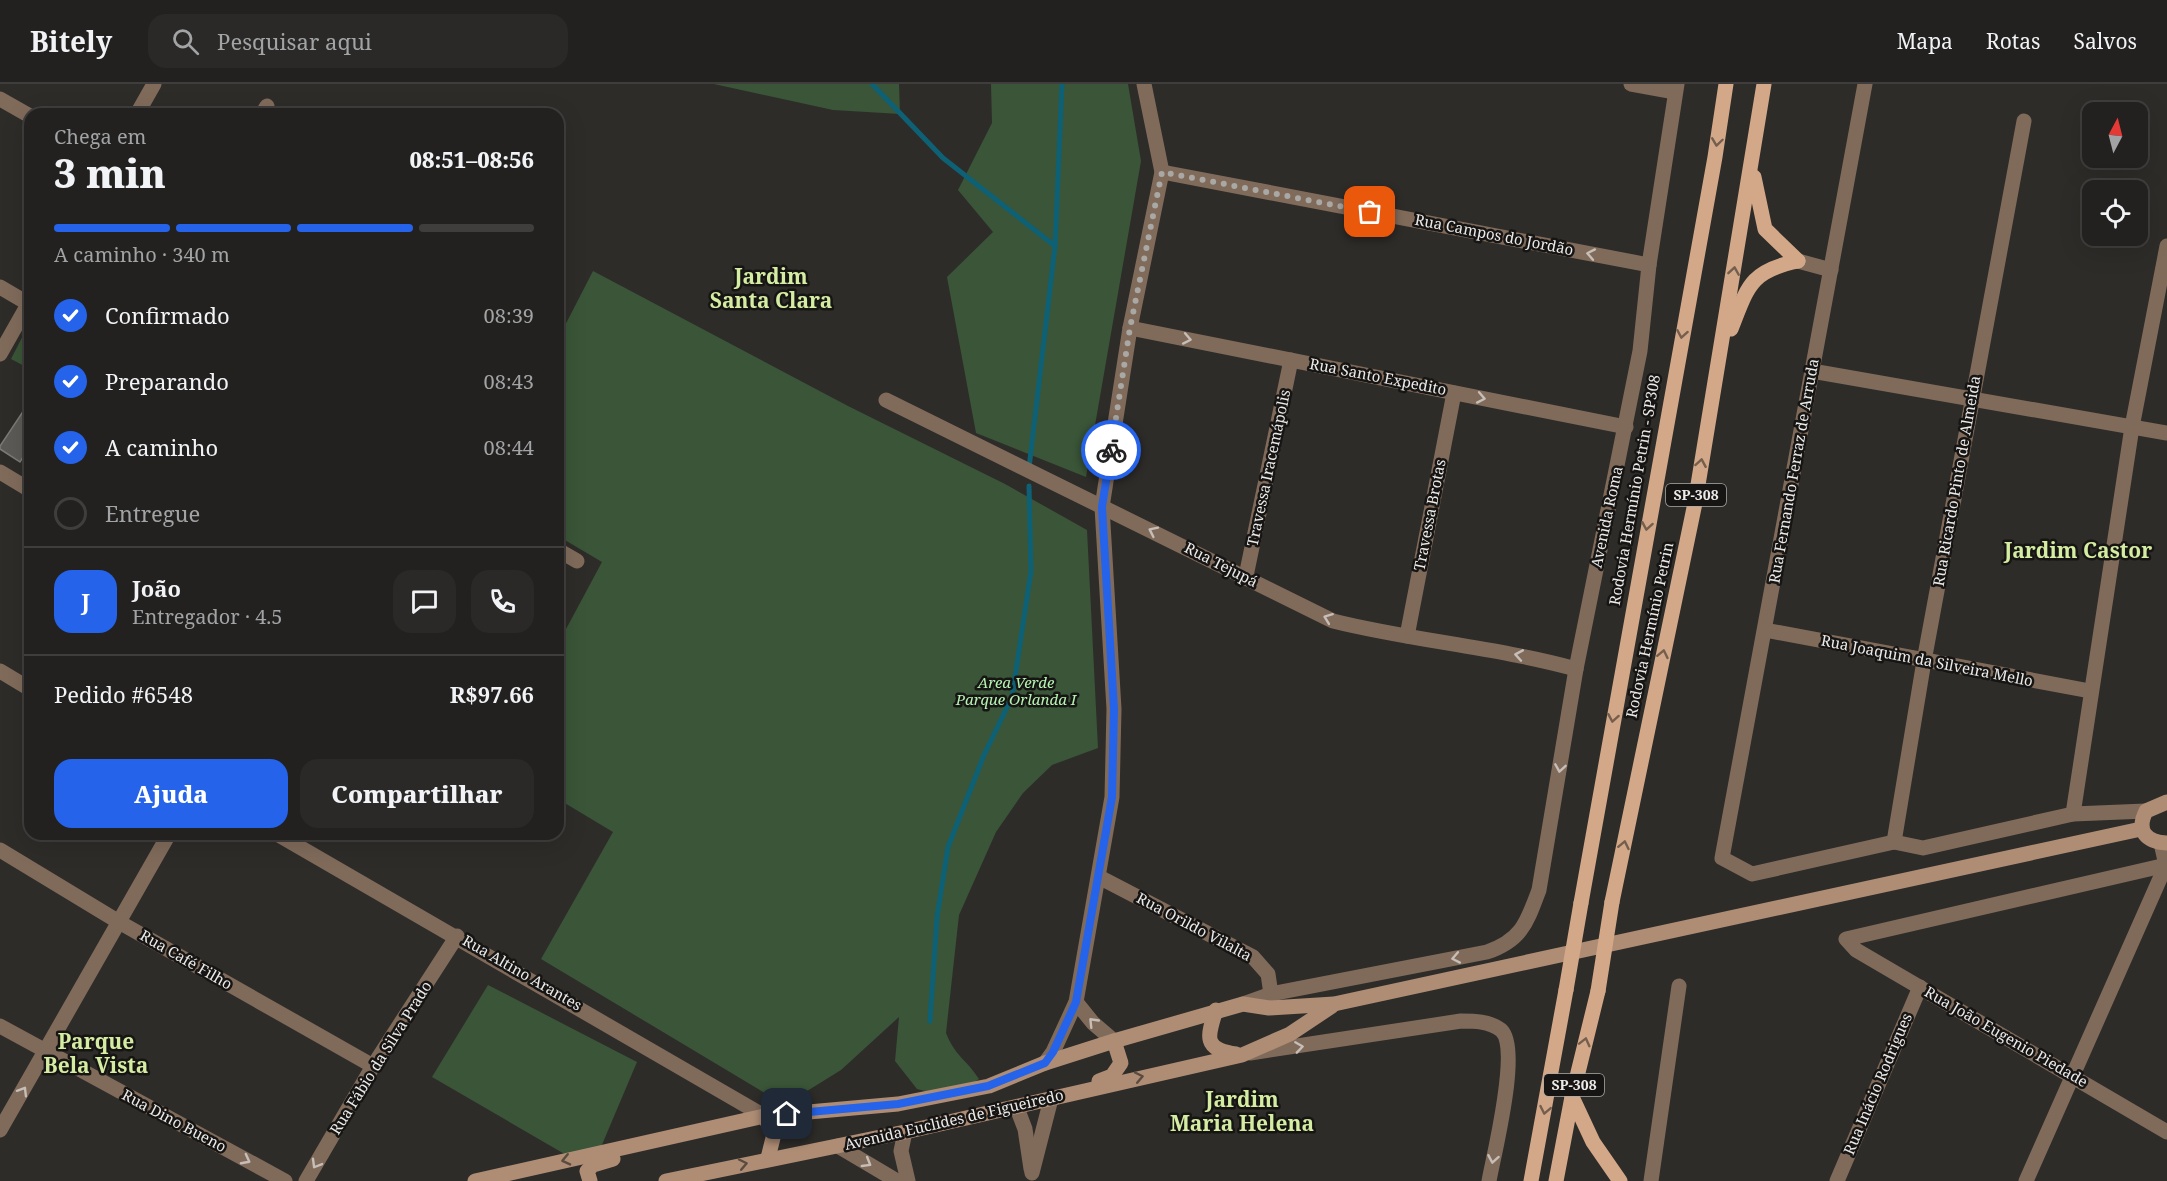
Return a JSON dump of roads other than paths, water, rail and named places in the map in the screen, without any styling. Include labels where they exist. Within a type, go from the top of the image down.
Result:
[{"type":"main road","name":"Rodovia Hermínio Petrin - SP308","points":[[1531,1181],[1715,157],[1726,84]]},
{"type":"main road","name":"Rodovia Hermínio Petrin","points":[[1556,1181],[1572,1097],[1598,991],[1612,902],[1695,503],[1764,84]]},
{"type":"main road","points":[[1751,165],[1765,228],[1798,261]]},
{"type":"main road","points":[[1717,375],[1749,284],[1760,273],[1774,266],[1798,261]]},
{"type":"main road","points":[[1572,1097],[1593,1142],[1620,1181]]},
{"type":"street","points":[[140,108],[154,84]]},
{"type":"street","points":[[1045,1063],[1053,1052],[1076,1002],[1112,797],[1114,709],[1102,507],[1130,328],[1162,172],[1144,84]]},
{"type":"street","points":[[1631,84],[1676,88]]},
{"type":"street","name":"Rua Fernando Ferraz de Arruda","points":[[1865,84],[1722,858],[1752,874],[1894,842]]},
{"type":"street","name":"Avenida Roma","points":[[1511,940],[1519,934],[1527,922],[1539,890],[1576,669],[1640,351],[1649,265],[1676,88]]},
{"type":"street","points":[[0,99],[24,113]]},
{"type":"street","name":"Rua Ricardo Pinto de Almeida","points":[[1894,842],[1924,661],[2024,121]]},
{"type":"street","name":"Rua Campos do Jordão","points":[[1162,172],[1649,265]]},
{"type":"street","points":[[2073,814],[2132,427],[2167,246]]},
{"type":"street","points":[[1798,261],[1831,270]]},
{"type":"street","points":[[0,287],[24,300]]},
{"type":"street","points":[[0,354],[24,312]]},
{"type":"street","name":"Rua Santo Expedito","points":[[1130,328],[1626,427]]},
{"type":"street","name":"Travessa Iracemápolis","points":[[1246,576],[1291,360]]},
{"type":"street","points":[[1812,372],[2167,433]]},
{"type":"street","name":"Travessa Brotas","points":[[1407,636],[1454,393]]},
{"type":"street","name":"Rua Tejupá","points":[[886,400],[1333,621],[1535,658],[1576,669]]},
{"type":"street","points":[[0,472],[24,486]]},
{"type":"street","points":[[564,553],[577,561]]},
{"type":"street","name":"Rua Joaquim da Silveira Mello","points":[[1765,630],[2090,691]]},
{"type":"street","points":[[0,671],[24,685]]},
{"type":"street","points":[[1894,842],[1923,848],[2073,814],[2146,811],[2167,802]]},
{"type":"street","points":[[2026,1181],[2166,865],[2164,843],[2154,843],[2141,829],[2141,820],[2146,811]]},
{"type":"street","points":[[1334,1004],[2141,829]]},
{"type":"street","points":[[0,1130],[166,840]]},
{"type":"street","name":"Rua Altino Arantes","points":[[288,840],[457,936],[764,1116]]},
{"type":"street","name":"Rua Café Filho","points":[[0,850],[119,922],[373,1066]]},
{"type":"street","name":"Rua João Eugenio Piedade","points":[[2166,865],[1846,939],[1856,950],[2167,1132]]},
{"type":"street","name":"Rua Orildo Vilalta","points":[[1099,876],[1253,957],[1268,974],[1271,994]]},
{"type":"street","name":"Rua Fábio da Silva Prado","points":[[306,1181],[373,1066],[457,936]]},
{"type":"street","name":"Avenida Euclides de Figueiredo","points":[[476,1181],[764,1116],[898,1104],[988,1086],[1045,1063],[1271,994],[1486,952],[1511,940]]},
{"type":"street","points":[[1650,1181],[1679,986]]},
{"type":"street","name":"Rua Inácio Rodrigues","points":[[1837,1181],[1920,987]]},
{"type":"street","points":[[1076,1002],[1093,1023],[1114,1041],[1121,1063],[1112,1076],[1078,1091]]},
{"type":"street","name":"Avenida Euclides de Figueiredo","points":[[1244,1004],[1269,1008],[1334,1004]]},
{"type":"street","name":"Avenida Euclides de Figueiredo","points":[[1242,1055],[1290,1034],[1334,1004]]},
{"type":"street","points":[[1216,1010],[1209,1030],[1209,1042],[1223,1052],[1242,1055]]},
{"type":"street","name":"Avenida Euclides de Figueiredo","points":[[666,1181],[1017,1108],[1078,1091],[1242,1055],[1461,1021],[1480,1021],[1502,1031],[1510,1054],[1489,1181]]},
{"type":"street","name":"Rua Dino Bueno","points":[[0,1026],[285,1181]]},
{"type":"street","points":[[1033,1177],[1051,1099]]},
{"type":"street","points":[[1017,1108],[1025,1129],[1033,1177]]},
{"type":"street","points":[[764,1116],[774,1134],[768,1158]]},
{"type":"street","points":[[590,1181],[588,1171],[592,1165],[659,1145],[686,1132]]},
{"type":"street","points":[[905,1132],[901,1151],[908,1181]]},
{"type":"street","points":[[838,1146],[897,1181]]},
{"type":"waterway","points":[[872,84],[943,158],[1055,246]]},
{"type":"waterway","points":[[1029,468],[1055,246],[1062,84]]},
{"type":"waterway","points":[[930,1021],[937,917],[948,847],[984,755],[1012,697],[1031,571],[1029,486]]},
{"type":"district","name":"Jardim Santa Clara","points":[[771,289]]},
{"type":"district","name":"Jardim Castor","points":[[2078,551]]},
{"type":"district","name":"Parque Bela Vista","points":[[96,1054]]},
{"type":"district","name":"Jardim Maria Helena","points":[[1242,1112]]},
{"type":"park label","name":"Area Verde Parque Orlanda I","points":[[1016,692]]}]
